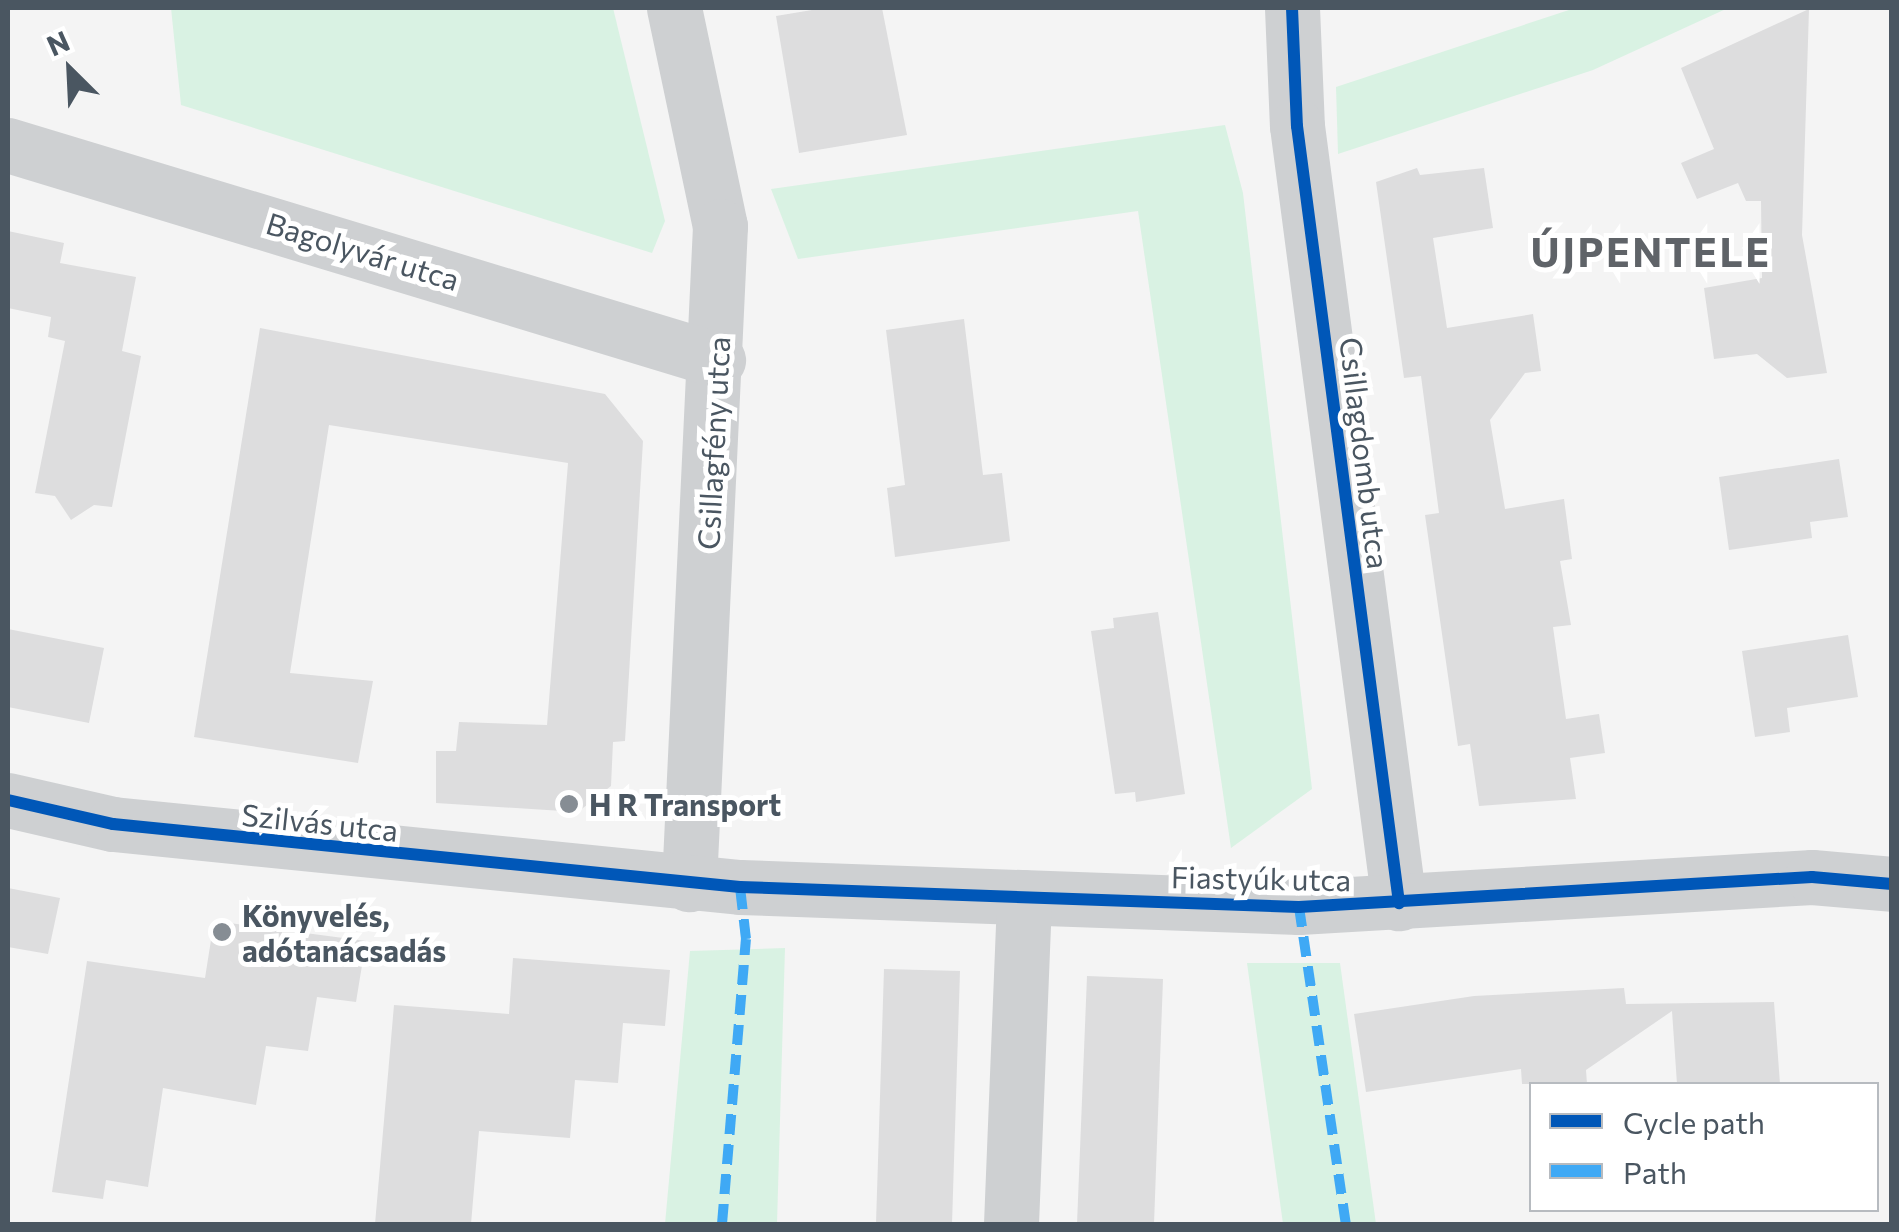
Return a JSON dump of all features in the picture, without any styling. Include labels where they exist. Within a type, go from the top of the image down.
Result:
[{"type":"street","name":"Csillagfény utca","points":[[674,8],[720,226],[718,360],[689,884]]},
{"type":"street","name":"Csillagdomb utca","points":[[1292,8],[1297,126],[1399,903]]},
{"type":"street","name":"Bagolyvár utca","points":[[8,145],[718,360]]},
{"type":"street","name":"Szilvás utca","points":[[8,800],[112,824],[689,884]]},
{"type":"street","name":"Fiastyúk utca","points":[[1812,878],[1872,856],[1892,841]]},
{"type":"street","name":"Fiastyúk utca","points":[[689,884],[1024,897],[1399,903],[1812,878],[1892,884]]},
{"type":"street","points":[[1011,1224],[1024,897]]},
{"type":"green space","points":[[171,8],[613,8],[665,221],[652,253],[181,105]]},
{"type":"green space","points":[[1575,8],[1728,8],[1593,70],[1338,154],[1336,87]]},
{"type":"green space","points":[[1225,125],[1243,193],[1312,789],[1231,848],[1138,211],[798,259],[771,189]]},
{"type":"green space","points":[[785,948],[777,1224],[665,1224],[690,951]]},
{"type":"green space","points":[[1247,963],[1340,963],[1376,1224],[1283,1224]]},
{"type":"building","points":[[824,8],[882,8],[907,135],[799,153],[776,16]]},
{"type":"building","points":[[1809,9],[1802,235],[1827,373],[1787,378],[1757,354],[1714,359],[1704,288],[1762,278],[1761,201],[1746,201],[1738,183],[1697,199],[1681,163],[1714,149],[1681,68]]},
{"type":"building","points":[[1417,168],[1420,175],[1484,168],[1493,228],[1433,238],[1447,328],[1533,314],[1541,371],[1525,373],[1490,420],[1505,509],[1564,499],[1572,559],[1560,561],[1571,625],[1553,627],[1566,719],[1599,714],[1605,753],[1570,758],[1576,799],[1479,806],[1470,744],[1458,746],[1425,515],[1439,513],[1421,376],[1404,378],[1376,182]]},
{"type":"building","points":[[8,231],[64,243],[60,263],[136,277],[122,351],[141,356],[112,507],[94,505],[71,520],[55,496],[35,493],[65,341],[48,337],[51,317],[8,308]]},
{"type":"building","points":[[964,319],[983,475],[1002,473],[1010,541],[895,557],[887,488],[905,485],[886,330]]},
{"type":"building","points":[[260,328],[605,394],[643,441],[625,741],[613,742],[611,786],[578,812],[436,803],[436,751],[456,751],[459,722],[547,725],[568,463],[329,425],[290,673],[373,681],[358,763],[194,737]]},
{"type":"building","points":[[1839,459],[1848,517],[1810,522],[1812,538],[1729,550],[1719,477]]},
{"type":"building","points":[[1158,612],[1185,794],[1136,802],[1135,792],[1115,794],[1091,631],[1114,628],[1113,618]]},
{"type":"building","points":[[8,629],[104,648],[89,723],[8,707]]},
{"type":"building","points":[[1848,635],[1858,697],[1787,708],[1790,732],[1755,737],[1742,651]]},
{"type":"building","points":[[8,888],[60,898],[48,954],[8,947]]},
{"type":"building","points":[[214,921],[366,941],[356,1002],[317,997],[308,1051],[266,1046],[256,1105],[163,1088],[148,1187],[106,1180],[103,1199],[52,1192],[87,961],[205,978]]},
{"type":"building","points":[[513,958],[670,970],[665,1026],[623,1023],[618,1083],[575,1080],[570,1138],[479,1131],[471,1224],[375,1224],[394,1005],[509,1014]]},
{"type":"building","points":[[884,969],[960,971],[952,1224],[876,1224]]},
{"type":"building","points":[[1087,976],[1163,979],[1154,1224],[1077,1224]]},
{"type":"building","points":[[1624,988],[1626,1004],[1774,1002],[1780,1082],[1677,1082],[1672,1011],[1586,1070],[1587,1082],[1522,1084],[1521,1069],[1366,1092],[1354,1014],[1474,996]]},
{"type":"marked path","points":[[722,1224],[746,939],[740,887]]},
{"type":"marked path","points":[[1299,907],[1346,1224]]},
{"type":"cycle path","points":[[1292,8],[1297,126],[1399,903]]},
{"type":"cycle path","points":[[8,800],[113,824],[740,887],[1299,907],[1812,877],[1892,884]]},
{"type":"place","name":"H R Transport","points":[[569,804]]},
{"type":"place","name":"Könyvelés, adótanácsadás","points":[[222,932]]},
{"type":"district","name":"ÚJPENTELE","points":[[1651,251]]}]
